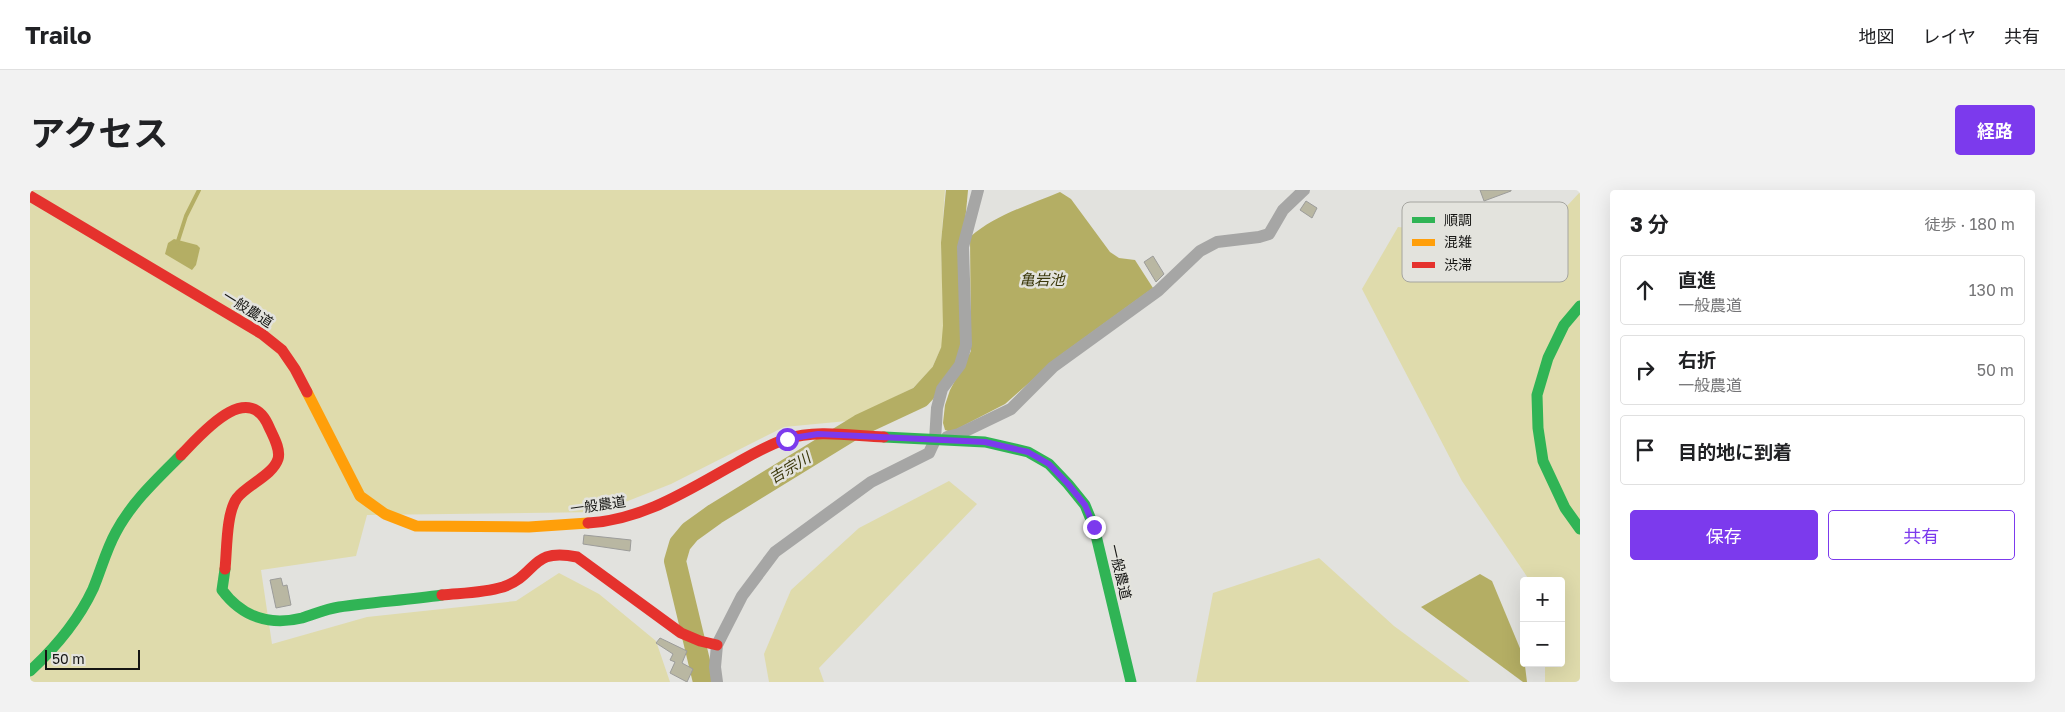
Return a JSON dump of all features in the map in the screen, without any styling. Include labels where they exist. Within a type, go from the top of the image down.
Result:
[{"type":"street","points":[[717,682],[715,667],[717,645],[742,596],[775,552],[871,482],[929,453],[935,440],[936,408],[942,389],[960,365],[966,345],[962,247],[978,190]]},
{"type":"street","points":[[935,440],[959,434],[1011,409],[1053,367],[1158,291],[1200,251],[1217,242],[1269,234],[1283,210],[1304,190]]},
{"type":"street","name":"一般農道","points":[[30,196],[262,334],[282,350],[295,369],[360,496],[386,514],[416,526],[529,526],[606,522],[637,514],[671,500],[757,452],[787,439],[818,434],[985,442],[1028,452],[1049,464],[1085,505],[1094,527],[1131,682]]},
{"type":"street","points":[[1580,306],[1564,325],[1548,358],[1537,394],[1538,428],[1543,461],[1566,508],[1580,529]]},
{"type":"street","points":[[30,671],[48,655],[70,629],[92,590],[116,531],[133,506],[210,426],[232,410],[246,408],[259,411],[267,420],[278,452],[278,460],[274,468],[242,490],[235,498],[232,506],[222,590],[228,600],[245,614],[261,621],[276,622],[298,619],[322,610],[507,586],[518,580],[548,554],[563,553],[577,557],[681,633],[700,641],[717,645]]},
{"type":"shaded area","points":[[30,190],[945,190],[941,245],[944,341],[932,368],[913,388],[847,421],[784,427],[671,484],[600,512],[367,515],[356,556],[261,570],[272,644],[367,617],[516,601],[559,573],[599,594],[656,641],[670,682],[30,682]]},
{"type":"shaded area","points":[[1580,192],[1580,682],[1545,682],[1545,667],[1565,667],[1565,577],[1527,577],[1462,481],[1362,289],[1398,227],[1402,227],[1402,282],[1568,282],[1568,205]]},
{"type":"shaded area","points":[[949,481],[977,504],[819,668],[824,682],[769,682],[764,654],[791,590],[859,528]]},
{"type":"shaded area","points":[[1319,558],[1394,626],[1470,682],[1196,682],[1213,593]]},
{"type":"water","name":"亀岩池","points":[[1060,192],[1071,199],[1110,252],[1119,258],[1135,260],[1153,288],[1062,354],[1005,404],[951,432],[945,430],[943,423],[945,405],[950,390],[971,351],[970,237],[1001,217]]},
{"type":"water","points":[[174,239],[197,245],[200,248],[196,265],[192,270],[165,254],[168,243]]},
{"type":"water","points":[[1480,574],[1492,581],[1520,648],[1520,667],[1525,667],[1527,682],[1523,682],[1421,607]]},
{"type":"building","points":[[1480,190],[1511,190],[1511,191],[1484,201]]},
{"type":"building","points":[[1306,201],[1317,208],[1312,218],[1300,210]]},
{"type":"building","points":[[1153,256],[1164,274],[1156,282],[1144,262]]},
{"type":"building","points":[[584,535],[631,540],[630,551],[583,544]]},
{"type":"building","points":[[281,578],[283,586],[287,585],[291,605],[276,608],[270,580]]},
{"type":"building","points":[[660,638],[687,651],[682,663],[693,669],[687,682],[670,673],[675,662],[670,660],[673,654],[656,643]]},
{"type":"waterway","points":[[177,244],[186,216],[199,190]]},
{"type":"waterway","name":"吉宗川","points":[[704,682],[675,561],[680,544],[690,532],[715,514],[860,425],[920,397],[942,373],[952,350],[954,326],[952,243],[957,190]]},
{"type":"traffic: fast","points":[[1580,306],[1564,325],[1548,358],[1537,395],[1538,428],[1543,461],[1565,508],[1580,529]]},
{"type":"traffic: fast","points":[[884,437],[985,442],[1028,452],[1049,464],[1085,505],[1094,527],[1131,682]]},
{"type":"traffic: fast","points":[[30,671],[49,653],[73,623],[87,601],[112,539],[122,521],[145,491],[181,455]]},
{"type":"traffic: fast","points":[[225,569],[222,590],[238,607],[248,613],[268,620],[290,620],[339,607],[442,595]]},
{"type":"traffic: slow","points":[[307,392],[360,496],[385,514],[416,526],[529,527],[588,523]]},
{"type":"traffic: jam","points":[[30,196],[262,334],[282,350],[307,392]]},
{"type":"traffic: jam","points":[[181,455],[211,425],[224,415],[237,409],[249,408],[260,413],[276,443],[279,455],[275,465],[241,493],[233,505],[229,522],[225,569]]},
{"type":"traffic: jam","points":[[588,523],[608,521],[646,510],[682,493],[760,450],[786,439],[810,434],[884,437]]},
{"type":"traffic: jam","points":[[442,595],[480,592],[503,587],[523,576],[542,559],[562,555],[577,557],[681,633],[700,641],[717,645]]},
{"type":"route","points":[[787,439],[818,434],[985,442],[1028,452],[1049,464],[1068,484],[1085,505],[1094,527]]}]
